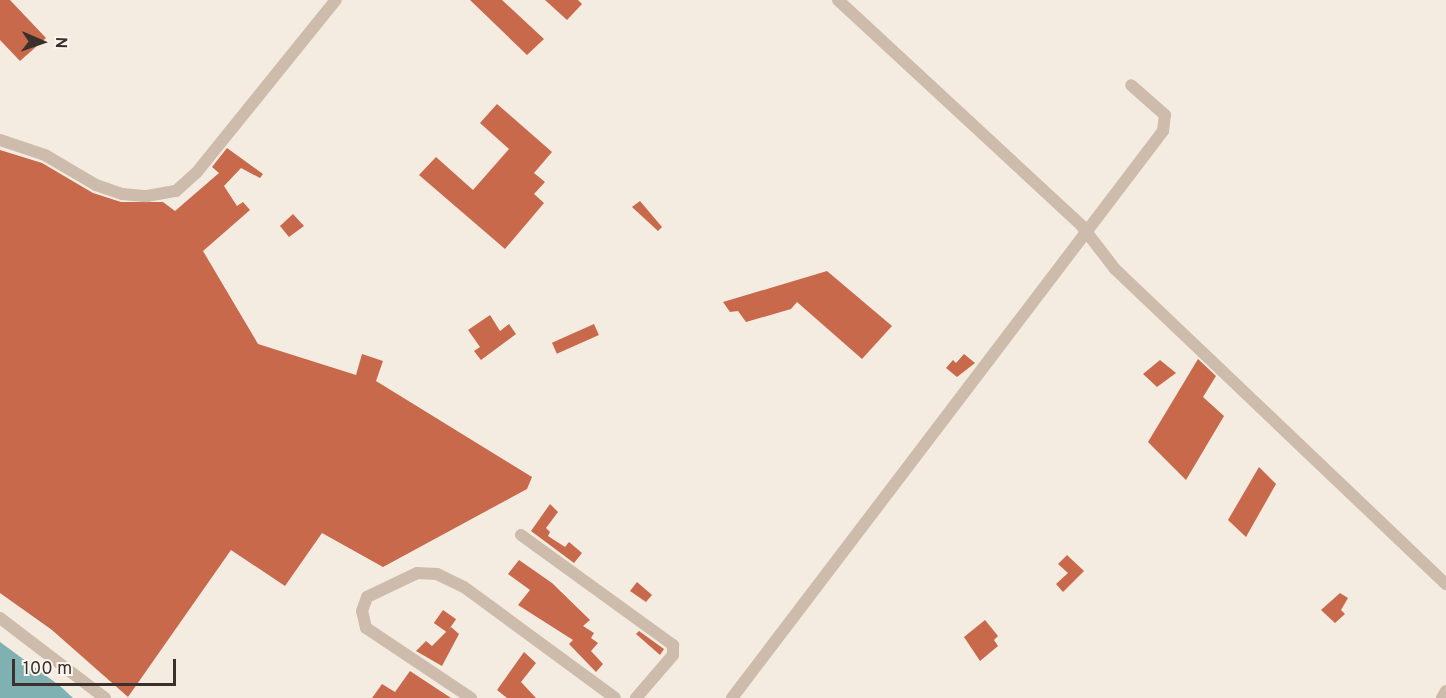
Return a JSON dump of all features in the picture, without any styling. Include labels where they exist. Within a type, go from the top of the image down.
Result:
[{"type":"street","points":[[0,140],[45,154],[96,184],[122,194],[147,196],[176,191],[197,172],[336,0]]},
{"type":"street","points":[[838,0],[1087,231],[1115,269],[1446,584]]},
{"type":"street","points":[[732,698],[1163,131],[1165,115],[1131,85]]},
{"type":"street","points":[[521,535],[673,645],[673,655],[636,698]]},
{"type":"street","points":[[471,698],[366,628],[362,611],[367,597],[417,573],[437,574],[464,587],[615,698]]},
{"type":"street","points":[[0,618],[105,698]]},
{"type":"street","points":[[1442,698],[1446,691]]},
{"type":"water","points":[[0,642],[60,686],[73,698],[0,698]]},
{"type":"building","points":[[0,0],[10,0],[46,38],[20,61],[0,40]]},
{"type":"building","points":[[470,0],[502,0],[544,39],[527,55]]},
{"type":"building","points":[[545,0],[578,0],[582,4],[567,20]]},
{"type":"building","points":[[497,104],[552,152],[534,173],[545,182],[534,194],[544,203],[505,249],[419,175],[436,157],[473,190],[509,149],[480,123]]},
{"type":"building","points":[[227,148],[263,174],[260,178],[241,168],[224,186],[237,206],[243,202],[250,210],[203,251],[258,344],[356,375],[362,354],[383,361],[376,381],[532,477],[527,489],[383,567],[322,533],[285,586],[231,550],[128,697],[52,630],[0,593],[0,150],[42,163],[93,193],[121,202],[163,202],[175,211],[219,173],[212,167]]},
{"type":"building","points":[[640,201],[662,227],[658,231],[632,207]]},
{"type":"building","points":[[293,214],[304,226],[289,237],[280,226]]},
{"type":"building","points":[[827,271],[892,326],[862,359],[797,302],[791,309],[746,322],[738,311],[730,312],[723,302]]},
{"type":"building","points":[[490,315],[500,331],[509,324],[516,334],[481,360],[474,351],[480,347],[468,330]]},
{"type":"building","points":[[594,324],[599,335],[557,354],[552,343]]},
{"type":"building","points":[[964,354],[975,363],[957,377],[946,368],[953,360],[956,363]]},
{"type":"building","points":[[1198,359],[1216,376],[1203,397],[1224,416],[1186,480],[1148,442]]},
{"type":"building","points":[[1160,360],[1176,373],[1157,387],[1143,374]]},
{"type":"building","points":[[1259,467],[1276,484],[1246,537],[1228,520]]},
{"type":"building","points":[[550,504],[558,512],[546,528],[550,532],[548,536],[565,547],[569,542],[582,553],[574,563],[531,531]]},
{"type":"building","points":[[1067,555],[1084,571],[1063,592],[1056,584],[1068,573],[1058,564]]},
{"type":"building","points":[[519,560],[552,583],[590,620],[583,626],[594,633],[591,638],[598,643],[591,651],[603,664],[596,672],[569,644],[573,640],[518,605],[530,590],[508,574]]},
{"type":"building","points":[[637,582],[652,595],[646,602],[630,591]]},
{"type":"building","points":[[1340,593],[1348,598],[1341,610],[1345,614],[1335,623],[1321,610]]},
{"type":"building","points":[[443,610],[456,619],[447,632],[434,623]]},
{"type":"building","points":[[985,620],[998,636],[994,640],[998,646],[980,661],[964,637]]},
{"type":"building","points":[[451,627],[459,634],[442,666],[416,651],[426,641],[432,646]]},
{"type":"building","points":[[639,631],[664,649],[660,655],[636,634]]},
{"type":"building","points":[[524,652],[536,663],[521,682],[536,698],[507,698],[497,690]]},
{"type":"building","points":[[410,671],[451,698],[372,698],[382,684],[395,692]]}]
